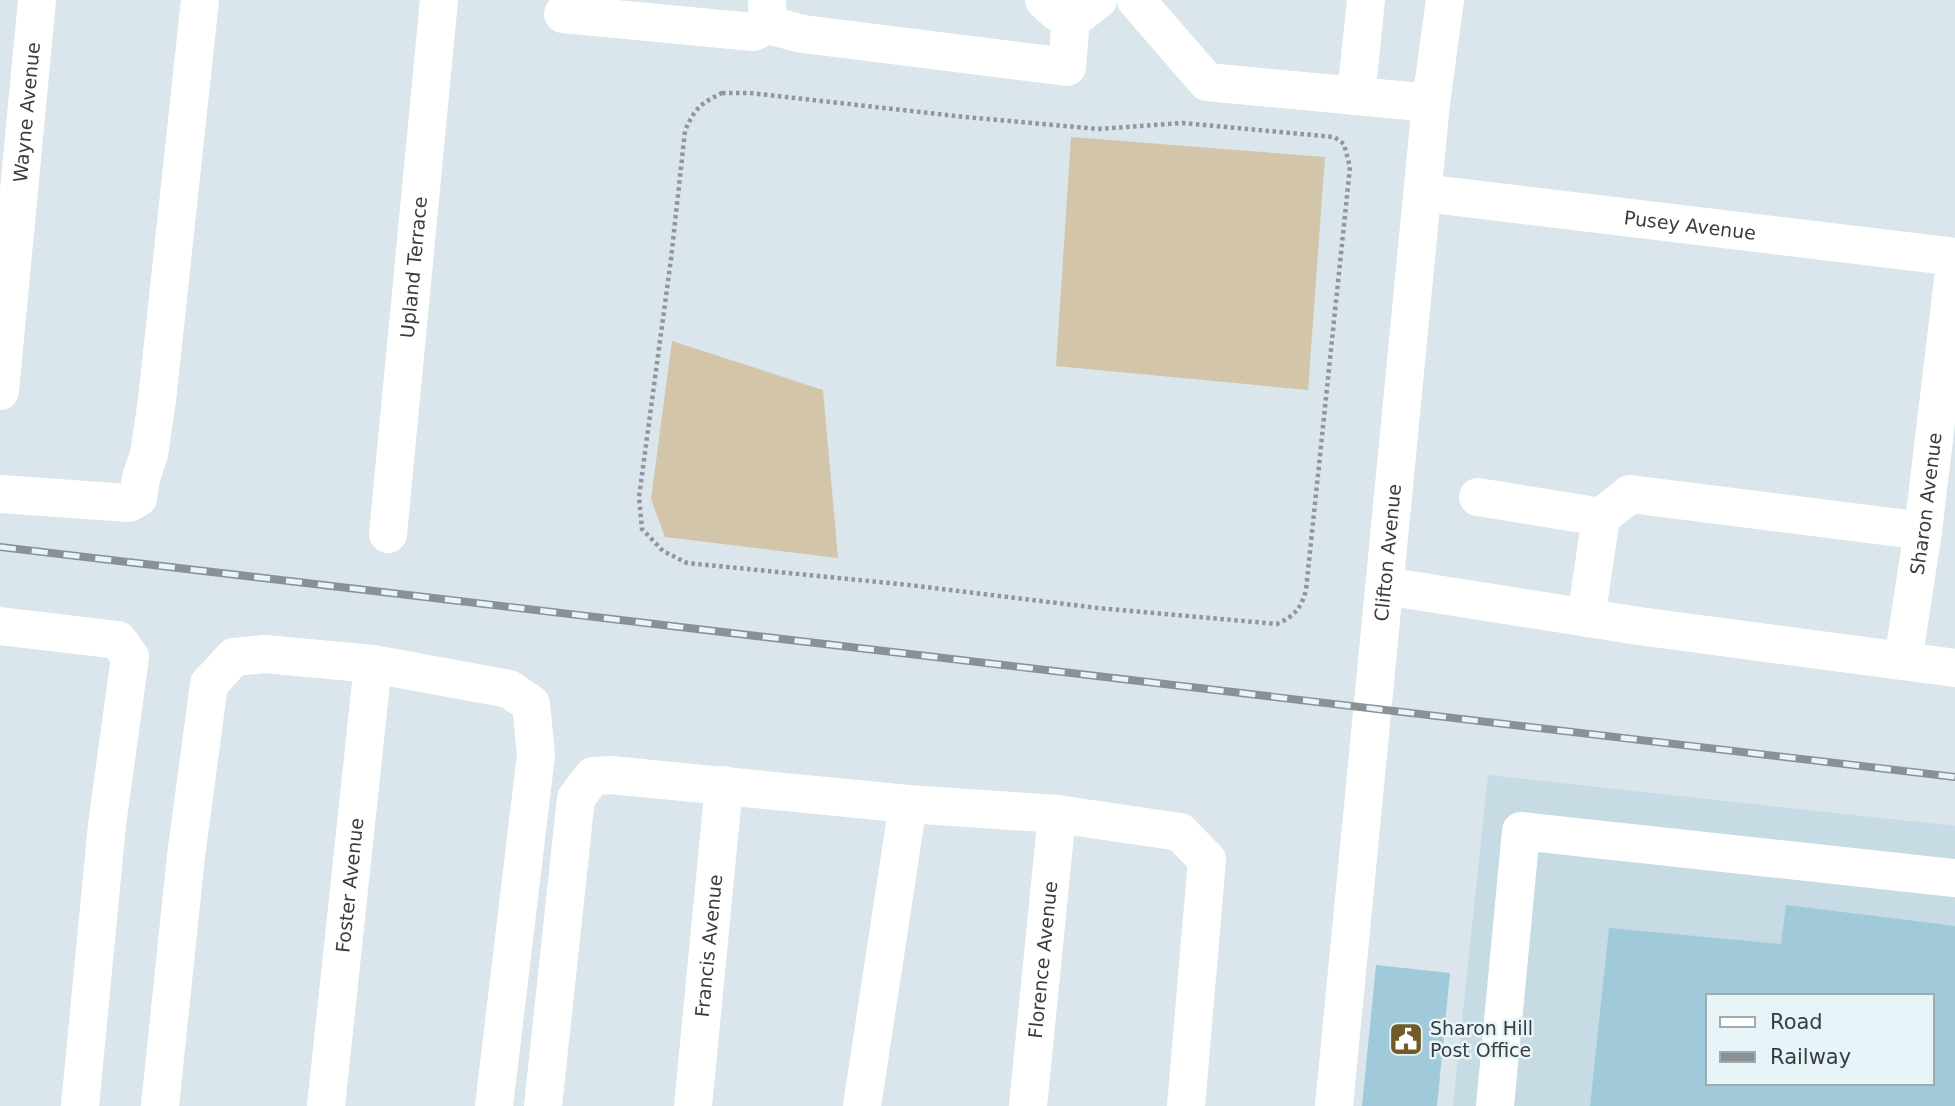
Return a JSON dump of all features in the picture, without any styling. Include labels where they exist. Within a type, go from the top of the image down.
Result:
[{"type":"street","name":"Wayne Avenue","points":[[0,391],[37,0]]},
{"type":"street","points":[[0,494],[129,503],[138,498],[149,454],[157,400],[200,0]]},
{"type":"street","name":"Upland Terrace","points":[[388,534],[439,0]]},
{"type":"street","points":[[1136,0],[1207,82],[1431,103]]},
{"type":"street","points":[[1356,96],[1366,0]]},
{"type":"street","name":"Clifton Avenue","points":[[1334,1106],[1431,103],[1445,0]]},
{"type":"street","points":[[563,14],[753,32],[768,13],[803,34],[1067,67],[1071,6]]},
{"type":"street","name":"Pusey Avenue","points":[[1423,194],[1955,257]]},
{"type":"street","name":"Sharon Avenue","points":[[1903,661],[1923,531],[1955,263]]},
{"type":"street","points":[[1586,618],[1601,517],[1630,494],[1923,531]]},
{"type":"street","points":[[1478,497],[1601,517]]},
{"type":"street","points":[[1385,586],[1586,618],[1955,668]]},
{"type":"street","points":[[0,626],[118,640],[130,657],[107,825],[80,1106]]},
{"type":"street","points":[[160,1106],[186,856],[209,684],[234,657],[265,654],[373,664],[509,689],[531,704],[536,755],[494,1106]]},
{"type":"street","name":"Foster Avenue","points":[[326,1106],[373,664]]},
{"type":"street","points":[[543,1106],[576,798],[593,776],[724,785],[908,804],[1057,814],[1180,832],[1207,860],[1186,1106]]},
{"type":"street","name":"Francis Avenue","points":[[693,1106],[724,785]]},
{"type":"street","points":[[862,1106],[908,804]]},
{"type":"street","name":"Florence Avenue","points":[[1028,1106],[1057,814]]},
{"type":"street","points":[[1495,1106],[1521,831],[1955,878]]},
{"type":"path","points":[[722,93],[750,93],[1098,129],[1183,122],[1334,137],[1344,144],[1350,167],[1306,590],[1302,605],[1293,616],[1277,624],[1250,623],[687,563],[663,551],[642,528],[639,498],[685,131],[692,114],[705,102],[722,93]]},
{"type":"shaded area","points":[[1071,137],[1325,157],[1308,390],[1056,366]]},
{"type":"shaded area","points":[[672,341],[823,390],[838,558],[665,537],[651,499]]},
{"type":"shaded area","points":[[1488,775],[1955,826],[1955,1106],[1453,1106]]},
{"type":"building","points":[[1786,905],[1955,926],[1955,1106],[1590,1106],[1609,928],[1781,944]]},
{"type":"building","name":"Sharon Hill Post Office","points":[[1376,965],[1450,973],[1437,1106],[1362,1106]]},
{"type":"railway","points":[[0,547],[1955,777]]},
{"type":"place","name":"Sharon Hill Post Office","points":[[1406,1039]]}]
